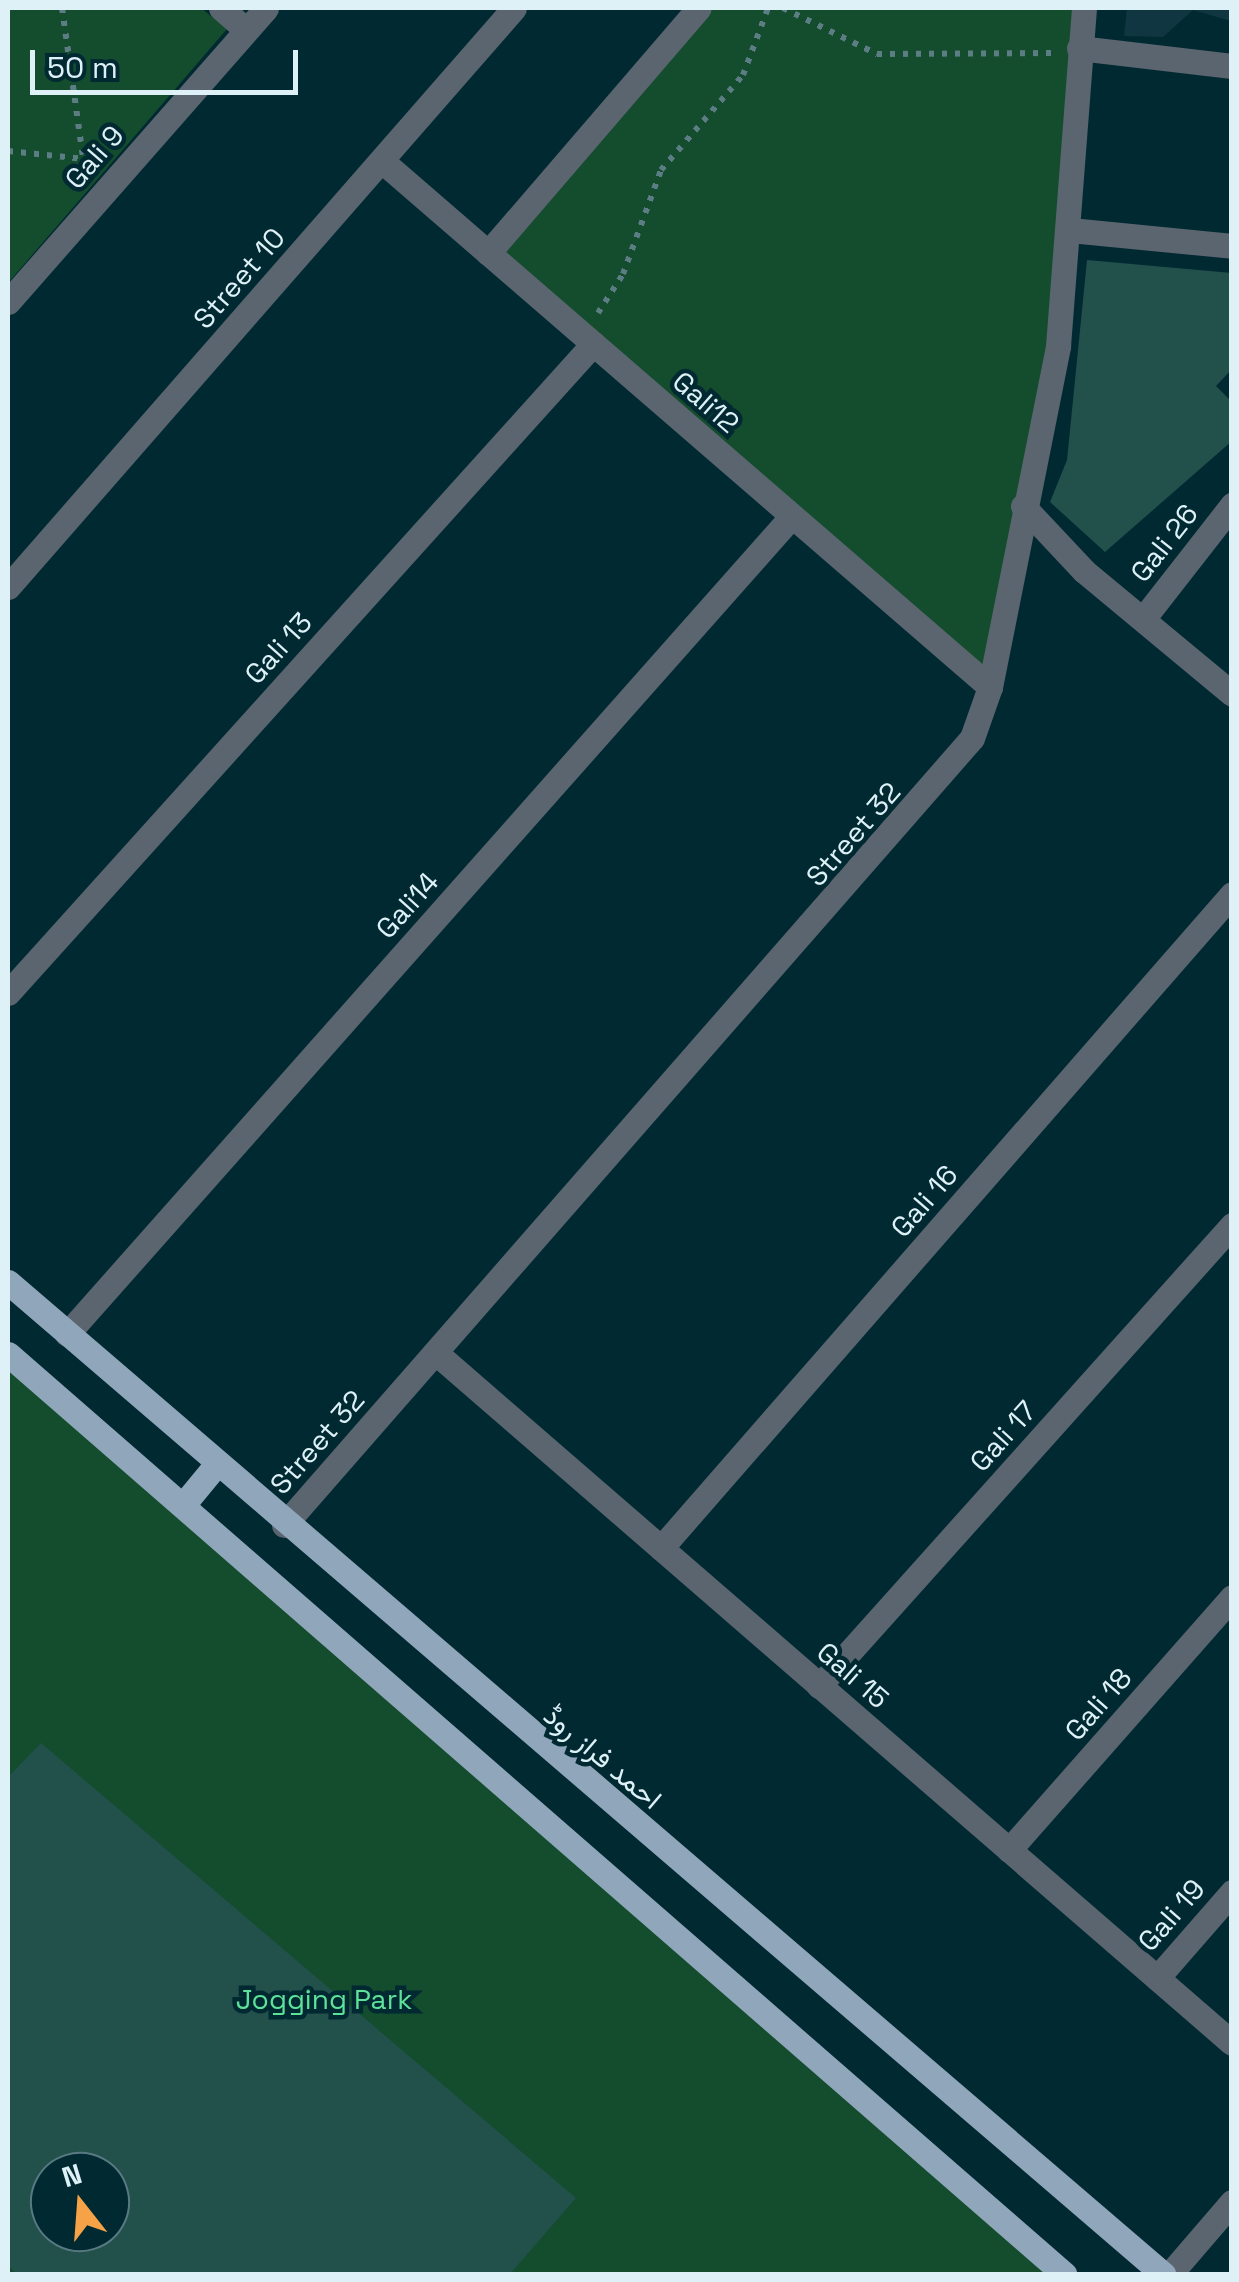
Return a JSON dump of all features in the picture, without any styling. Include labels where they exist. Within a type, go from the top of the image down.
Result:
[{"type":"main road","name":"احمد فراز روڈ","points":[[8,1282],[284,1524],[1166,2274]]},
{"type":"main road","points":[[8,1354],[1064,2274]]},
{"type":"main road","points":[[183,1505],[216,1465]]},
{"type":"street","points":[[221,8],[246,30]]},
{"type":"street","name":"Gali 9","points":[[8,302],[266,8]]},
{"type":"street","name":"Street 10","points":[[8,587],[514,8]]},
{"type":"street","points":[[488,253],[699,8]]},
{"type":"street","name":"Street 32","points":[[284,1524],[956,762],[984,714],[1023,506],[1044,438],[1070,230],[1084,8]]},
{"type":"street","points":[[1079,52],[1232,66]]},
{"type":"street","name":"Gali12","points":[[382,161],[990,686]]},
{"type":"street","points":[[1070,230],[1232,246]]},
{"type":"street","name":"Gali 13","points":[[8,993],[587,338]]},
{"type":"street","name":"Gali 26","points":[[1143,619],[1232,504]]},
{"type":"street","points":[[1023,506],[1084,571],[1232,694]]},
{"type":"street","name":"Gali14","points":[[67,1334],[792,516]]},
{"type":"street","name":"Gali 16","points":[[661,1548],[1232,894]]},
{"type":"street","name":"Gali 17","points":[[820,1686],[1232,1225]]},
{"type":"street","name":"Gali 15","points":[[436,1353],[1232,2043]]},
{"type":"street","name":"Gali 18","points":[[1009,1850],[1232,1598]]},
{"type":"street","name":"Gali 19","points":[[1156,1978],[1232,1892]]},
{"type":"street","points":[[1166,2274],[1232,2202]]},
{"type":"path","points":[[62,8],[84,157]]},
{"type":"path","points":[[587,338],[614,294],[661,170],[743,75],[768,8]]},
{"type":"path","points":[[783,8],[877,54],[986,49],[1079,52]]},
{"type":"path","points":[[8,151],[84,157],[114,180]]},
{"type":"shaded area","points":[[1127,8],[1231,8],[1231,21],[1193,10],[1163,37],[1124,36]]},
{"type":"green space","points":[[8,8],[201,8],[227,29],[8,283]]},
{"type":"green space","points":[[699,8],[1084,8],[1070,230],[990,687],[488,253]]},
{"type":"green space","name":"Jogging Park","points":[[8,1354],[1051,2274],[8,2274]]},
{"type":"building","points":[[1087,260],[1232,273],[1232,369],[1216,386],[1232,402],[1232,441],[1105,552],[1050,502],[1067,460]]},
{"type":"building","points":[[41,1743],[576,2198],[510,2274],[17,2274],[8,2266],[8,1777]]}]
